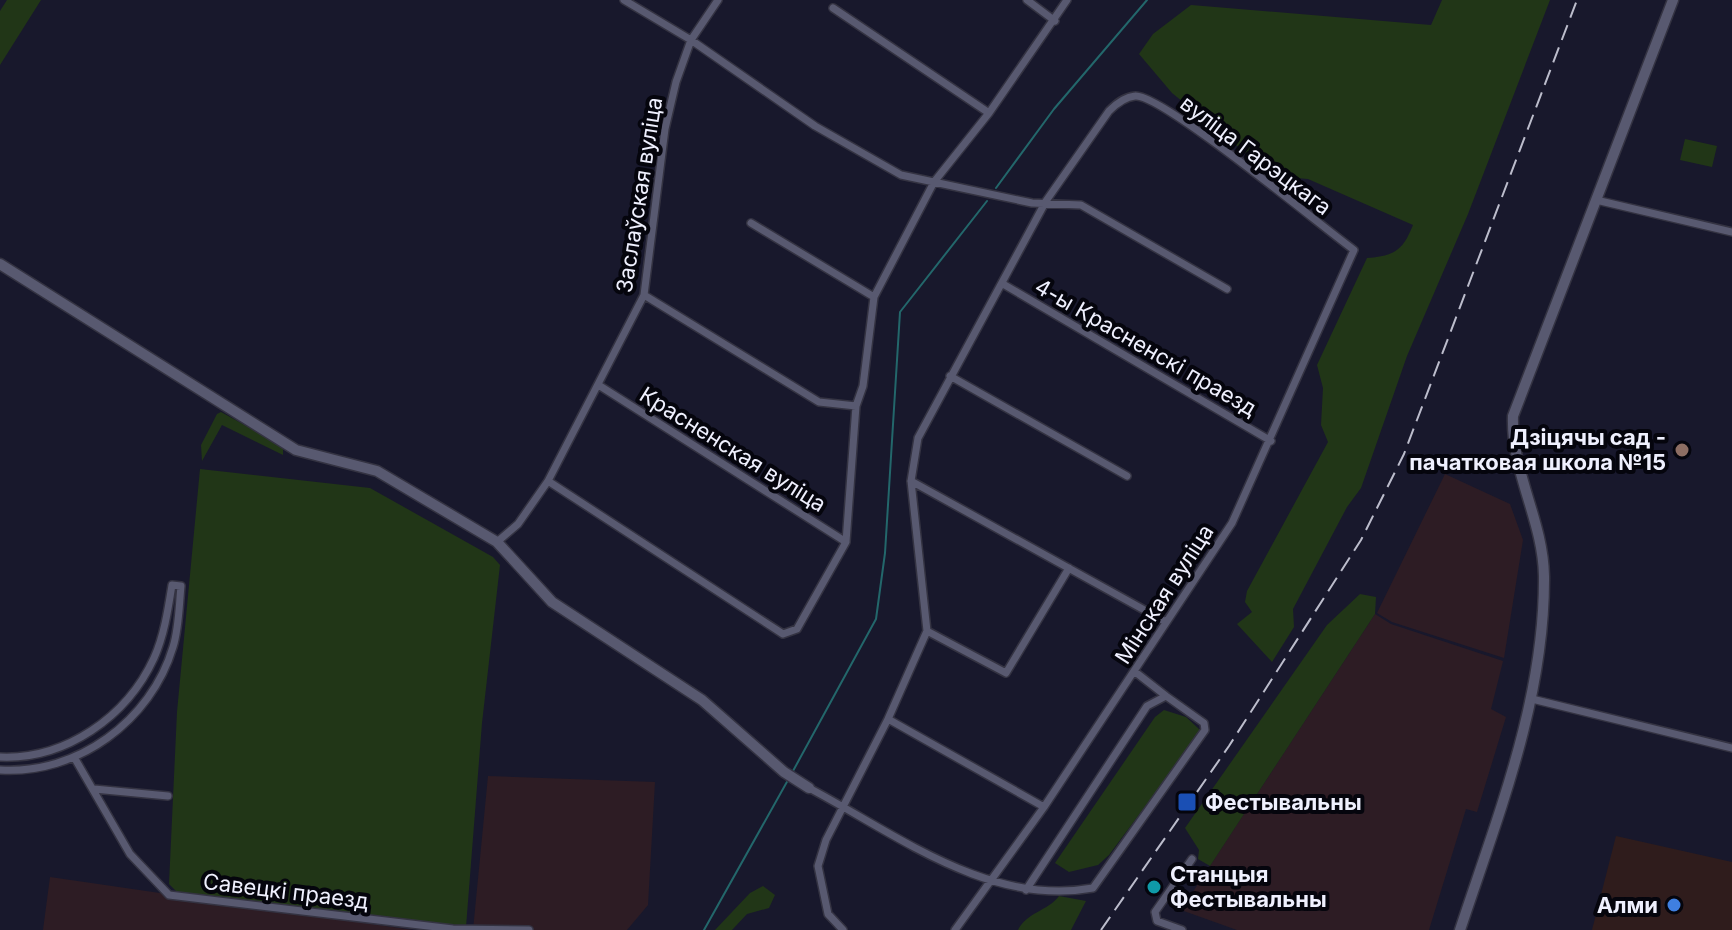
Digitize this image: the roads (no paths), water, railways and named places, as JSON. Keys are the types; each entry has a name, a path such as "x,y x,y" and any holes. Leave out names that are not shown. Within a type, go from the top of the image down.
{"street":[{"path":"624,0 691,40 815,126 901,175 1032,203 1046,201 1081,205 1227,289"},
{"name":"Заслаўская вуліца","path":"497,542 518,524 548,481 600,386 644,295 665,129 691,40 718,0"},
{"path":"1027,0 1055,21"},
{"name":"Красненская вуліца","path":"548,481 783,634 797,629 846,542 856,406 863,386 874,297 934,182 989,113 1067,0"},
{"path":"1460,930 1532,699 1541,638 1542,550 1512,441 1513,416 1673,0"},
{"path":"833,8 989,113"},
{"name":"вуліца Гарэцкага","path":"1046,201 1109,111 1119,101 1134,96 1148,98 1211,141 1354,250"},
{"path":"1596,200 1732,232"},
{"path":"843,930 828,914 818,866 826,840 888,719 927,631 911,481 918,438 1046,201"},
{"path":"751,223 874,297"},
{"name":"Мінская вуліца","path":"955,930 1044,807 1232,523 1354,250"},
{"path":"0,264 296,450 377,471 497,542 552,602 702,700 784,772 988,882 1026,890 1073,892 1093,888 1206,727 1134,671"},
{"name":"4-ы Красненскі праезд","path":"1003,284 1271,441"},
{"path":"644,295 819,402 856,406"},
{"path":"950,376 1127,476"},
{"name":"Красненская вуліца","path":"600,386 846,542"},
{"path":"911,481 1166,622"},
{"path":"927,631 1006,673 1069,568"},
{"path":"0,757 41,754 67,745 92,731 115,711 140,683 155,657 172,585 181,586 173,646 162,674 121,727 74,757 41,768 0,770"},
{"path":"1026,890 1147,706 1166,696"},
{"path":"1532,699 1732,748"},
{"path":"888,719 1044,807"},
{"name":"Савецкі праезд","path":"74,757 130,854 169,895 453,929 529,930"},
{"path":"94,789 168,796"},
{"path":"1182,930 1157,921 1155,912 1192,859"}],"waterway":[{"path":"996,188 1054,109 1147,0"},
{"path":"793,771 876,619 885,553 900,312 987,201"},
{"path":"704,930 788,780"}],"railway":[{"path":"1101,930 1229,746 1361,540 1404,454 1577,0"}],"place":[{"name":"Дзіцячы сад - пачатковая школа №15","path":"1682,450"},
{"name":"Фестывальны","path":"1187,802"},
{"name":"Станцыя Фестывальны","path":"1154,887"},
{"name":"Алми","path":"1674,905"}]}
